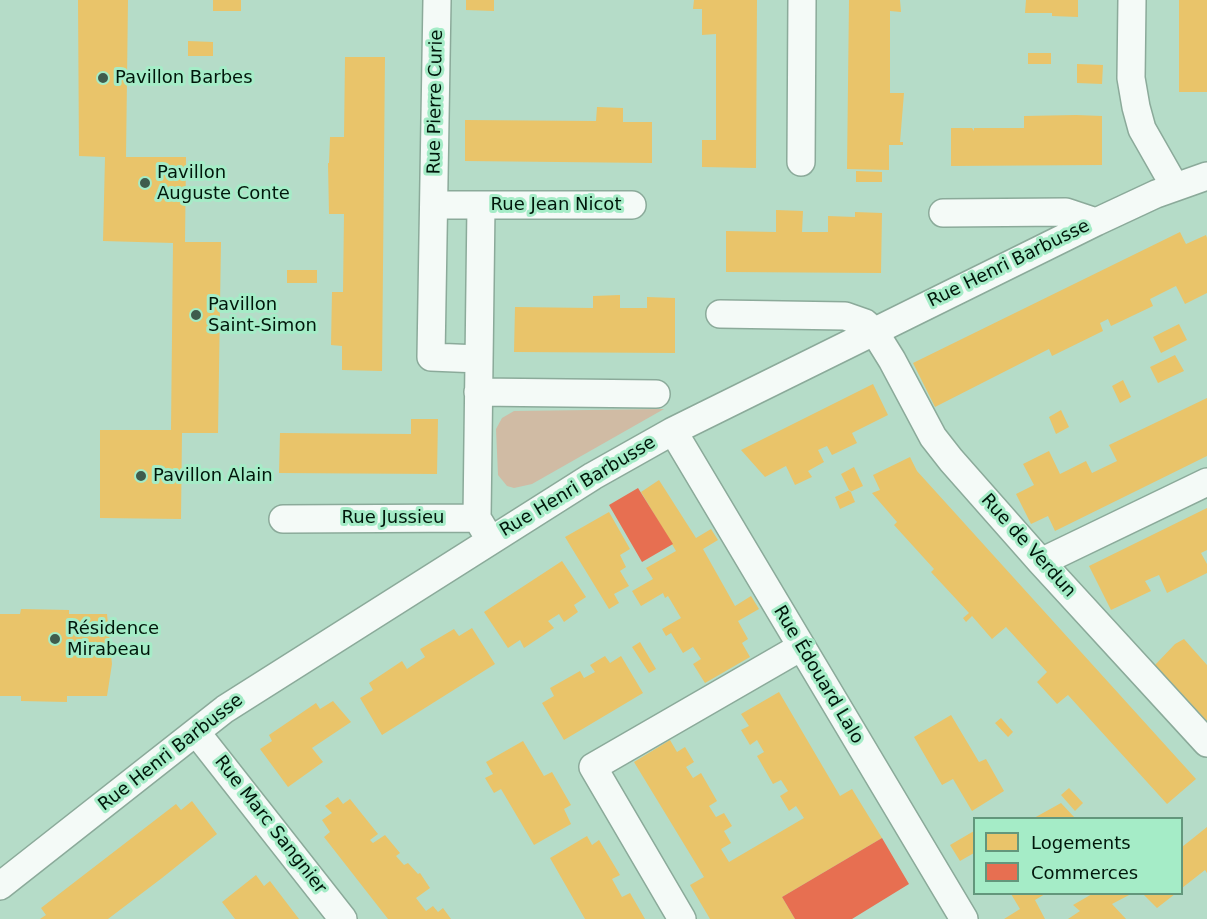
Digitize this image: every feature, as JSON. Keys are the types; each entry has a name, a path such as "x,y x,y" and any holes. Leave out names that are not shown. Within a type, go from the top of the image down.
{"street":[{"name":"Rue Pierre Curie","path":"437,0 431,357 478,359"},
{"path":"801,162 802,0"},
{"path":"1132,0 1131,78 1136,107 1142,129 1175,187"},
{"name":"Rue Henri Barbusse","path":"0,886 196,732 484,529 593,476 674,431 1096,222 1175,187 1207,176"},
{"path":"435,205 481,206 478,392 484,529"},
{"name":"Rue Jean Nicot","path":"481,206 632,205"},
{"path":"943,213 1066,212 1096,222"},
{"path":"720,314 845,316 865,323 874,331"},
{"name":"Rue de Verdun","path":"874,331 933,437 1041,562 1207,743"},
{"path":"478,392 656,394"},
{"name":"Rue Édouard Lalo","path":"674,431 964,919"},
{"path":"1041,562 1207,482"},
{"name":"Rue Jussieu","path":"283,519 484,529"},
{"path":"682,919 592,767 801,647"},
{"name":"Rue Marc Sangnier","path":"196,732 343,919"}],"shaded area":[{"path":"664,409 532,484 514,488 507,486 498,475 496,429 502,418 514,411"}],"building: Logements":[{"path":"78,0 128,0 126,157 186,157 185,242 221,242 218,433 182,433 181,519 100,518 100,430 171,430 173,243 103,241 105,157 79,156"},
{"path":"213,0 241,0 241,11 213,11"},
{"path":"466,0 494,0 494,11 466,10"},
{"path":"694,0 757,0 756,168 702,167 702,140 716,140 716,34 702,35 702,9 693,9"},
{"path":"849,0 900,0 901,12 890,11 890,93 904,93 900,142 903,142 903,145 889,145 889,170 847,169"},
{"path":"1026,0 1078,0 1078,17 1052,16 1052,13 1025,13"},
{"path":"1179,0 1207,0 1207,92 1179,92"},
{"path":"188,41 213,42 213,56 188,56"},
{"path":"1028,53 1051,53 1051,64 1028,64"},
{"path":"345,57 385,57 382,371 342,370 342,346 331,345 332,292 343,292 344,214 329,214 328,163 330,137 344,137"},
{"path":"1077,64 1103,65 1102,84 1077,83"},
{"path":"597,107 623,108 623,122 652,122 652,163 465,161 465,120 596,121"},
{"path":"1024,116 1102,116 1102,165 951,166 951,128 972,128 974,131 974,128 1024,128"},
{"path":"856,171 882,172 882,182 856,182"},
{"path":"776,210 803,211 802,232 828,232 828,216 855,217 855,212 882,213 881,273 726,272 726,231 776,232"},
{"path":"1180,232 1186,244 1206,235 1207,293 1185,304 1176,286 1150,299 1153,306 1111,326 1108,319 1100,323 1103,331 1052,356 1049,349 935,407 913,363"},
{"path":"287,270 317,270 317,283 287,283"},
{"path":"620,295 620,308 647,308 647,297 675,298 675,353 514,352 515,307 593,308 593,296"},
{"path":"1179,324 1187,340 1161,353 1153,337"},
{"path":"1175,355 1184,371 1158,383 1150,367"},
{"path":"1123,380 1131,397 1120,403 1112,386"},
{"path":"873,384 888,415 852,433 857,443 832,455 827,446 818,450 824,462 808,471 812,477 795,485 786,466 765,477 741,450"},
{"path":"1207,398 1207,456 1055,531 1048,516 1031,524 1016,494 1034,485 1023,464 1049,451 1060,474 1086,461 1092,473 1117,461 1109,445"},
{"path":"1061,410 1069,427 1056,434 1049,417"},
{"path":"411,419 438,419 437,474 279,473 280,433 411,434"},
{"path":"910,457 917,471 1196,779 1167,804 1068,695 1057,704 1037,682 1047,672 1006,627 992,639 972,616 966,622 963,618 969,613 931,572 934,569 894,525 897,522 872,493 880,490 873,475"},
{"path":"854,467 863,486 850,492 841,474"},
{"path":"659,480 696,538 711,529 718,540 703,549 735,606 751,596 759,609 738,621 748,639 742,643 750,657 705,683 693,664 701,659 693,647 683,653 671,633 666,636 662,629 681,618 668,596 665,598 663,593 641,606 632,591 653,579 646,568 676,551 641,492"},
{"path":"850,490 855,502 840,509 835,497"},
{"path":"1207,508 1207,550 1201,553 1207,564 1207,573 1167,593 1159,575 1145,581 1151,591 1111,610 1089,566"},
{"path":"609,512 630,549 620,555 626,567 620,571 629,586 614,594 619,603 609,609 565,537"},
{"path":"562,561 586,597 574,605 578,612 564,622 559,614 548,621 554,628 524,648 520,640 508,648 484,612"},
{"name":"Résidence Mirabeau","path":"21,609 69,610 69,614 107,614 112,664 107,696 67,696 67,702 21,701 21,696 0,696 0,614 20,614"},
{"path":"472,628 495,664 382,735 360,698 373,690 369,683 402,661 407,669 425,657 420,649 454,629 459,636"},
{"path":"1184,639 1207,665 1207,721 1155,665 1175,644"},
{"path":"640,642 656,669 649,673 632,647"},
{"path":"605,656 610,663 621,656 643,693 564,740 542,703 554,696 550,688 580,671 584,678 595,672 590,665"},
{"path":"779,692 840,796 852,789 882,838 782,897 795,919 710,919 690,885 704,877 634,762 670,740 677,752 685,747 694,762 686,767 693,778 701,773 717,801 709,806 716,817 724,813 732,826 724,831 731,843 721,849 729,862 804,818 796,806 789,811 780,796 788,791 781,780 773,784 757,756 764,752 757,740 750,745 741,730 749,726 741,714"},
{"path":"333,701 351,722 312,748 323,762 288,787 260,749 272,741 269,735 316,703 320,709"},
{"path":"951,715 979,762 986,759 1004,791 972,811 953,779 942,785 914,737"},
{"path":"1001,718 1013,732 1008,737 995,723"},
{"path":"523,741 544,776 552,772 571,805 564,809 571,824 534,845 501,789 494,793 485,778 493,774 486,762"},
{"path":"1069,788 1083,803 1075,811 1061,795"},
{"path":"338,797 343,804 350,799 378,834 370,840 373,843 385,835 400,853 396,856 404,865 408,863 418,874 420,873 430,888 416,898 426,911 433,906 438,912 443,908 451,919 388,919 324,837 330,832 322,820 332,813 325,806"},
{"path":"192,801 217,834 162,878 108,919 40,919 46,915 41,908 176,804 181,810"},
{"path":"1061,803 1074,817 1036,817"},
{"path":"1207,827 1207,873 1205,870 1183,887 1183,846"},
{"path":"973,832 973,854 960,861 950,845"},
{"path":"587,836 592,845 599,840 620,875 612,879 622,897 630,893 645,919 585,919 550,858"},
{"path":"256,875 264,886 270,881 299,919 235,919 222,902"},
{"path":"1012,895 1043,895 1035,900 1045,919 1004,919 1020,909"},
{"path":"1090,895 1129,895 1112,904 1126,919 1068,919 1080,911 1073,905"},
{"path":"1144,895 1174,895 1157,908"}],"building: Commerces":[{"path":"638,488 673,544 642,562 609,505"},
{"path":"882,838 909,884 852,919 795,919 782,897"}],"place":[{"name":"Pavillon Barbes","path":"103,78"},
{"name":"Pavillon Auguste Conte","path":"145,183"},
{"name":"Pavillon Saint-Simon","path":"196,315"},
{"name":"Pavillon Alain","path":"141,476"},
{"name":"Résidence Mirabeau","path":"55,639"}]}
